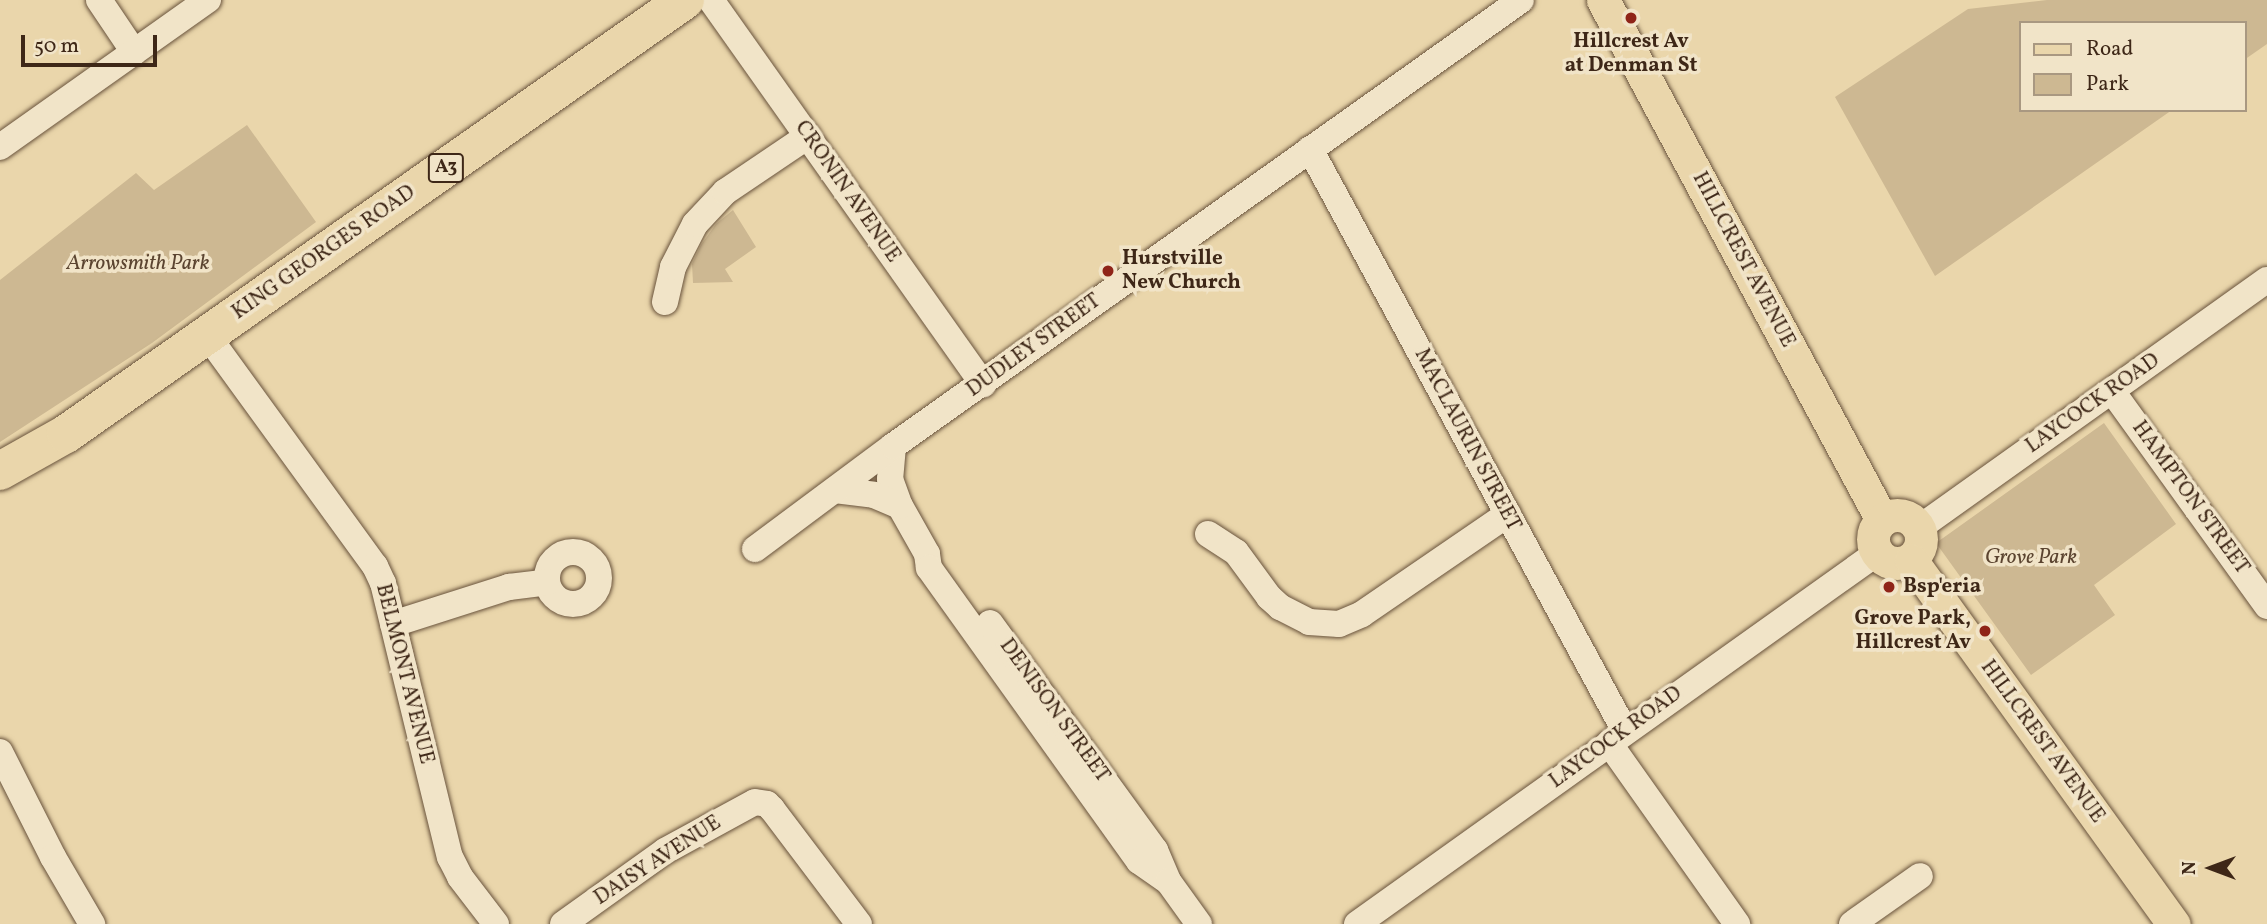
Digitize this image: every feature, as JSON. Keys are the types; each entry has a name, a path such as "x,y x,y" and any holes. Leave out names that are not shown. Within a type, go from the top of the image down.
{"highway":[{"name":"KING GEORGES ROAD","path":"0,471 66,434 685,0"},
{"name":"KING GEORGES ROAD","path":"0,495 39,463 66,434"}],"main road":[{"name":"HILLCREST AVENUE","path":"1603,0 1882,520"},
{"path":"1903,516 1919,528 1922,542 1911,560 1896,564 1877,553 1873,535 1882,520 1903,516"},
{"name":"HILLCREST AVENUE","path":"1911,560 2174,924"}],"street":[{"path":"99,0 134,52"},
{"path":"0,148 208,0"},
{"name":"CRONIN AVENUE","path":"711,0 983,384"},
{"name":"DUDLEY STREET","path":"754,549 893,446 1521,0"},
{"path":"665,302 673,267 695,224 725,192 808,136"},
{"name":"MACLAURIN STREET","path":"1310,149 1508,514 1617,737 1737,924"},
{"name":"LAYCOCK ROAD","path":"1919,528 2267,280"},
{"name":"BELMONT AVENUE","path":"207,335 376,566 393,624 450,857 460,877 496,924"},
{"name":"HAMPTON STREET","path":"2112,391 2267,606"},
{"name":"DENISON STREET","path":"893,446 890,479 900,506 927,554 929,568 1139,861 1168,881 1199,924"},
{"path":"835,490 874,495 900,506"},
{"path":"1208,534 1236,552 1269,597 1280,607 1309,622 1339,624 1362,614 1508,514"},
{"name":"LAYCOCK ROAD","path":"1357,924 1877,553"},
{"path":"393,624 509,587 547,582"},
{"path":"0,752 53,857 92,924"},
{"name":"DAISY AVENUE","path":"563,924 665,851 755,802 767,804 772,809 859,924"},
{"path":"1852,924 1920,876"}],"green space":[{"path":"2047,0 2267,0 2267,44 2246,59 2246,21 2018,21 2018,112 2169,112 1935,276 1835,97 1968,9"},
{"name":"Arrowsmith Park","path":"247,125 316,222 152,343 0,442 0,280 136,173 154,190"},
{"path":"733,210 756,247 725,269 733,282 693,283 692,264 701,245 716,224"},
{"name":"Grove Park","path":"2104,423 2176,524 2094,585 2115,615 2031,675 1936,543"}],"place":[{"name":"Hillcrest Av at Denman St","path":"1631,18"},
{"name":"Hurstville New Church","path":"1108,271"},
{"name":"Bsp'eria","path":"1889,587"},
{"name":"Grove Park, Hillcrest Av","path":"1985,631"}]}
